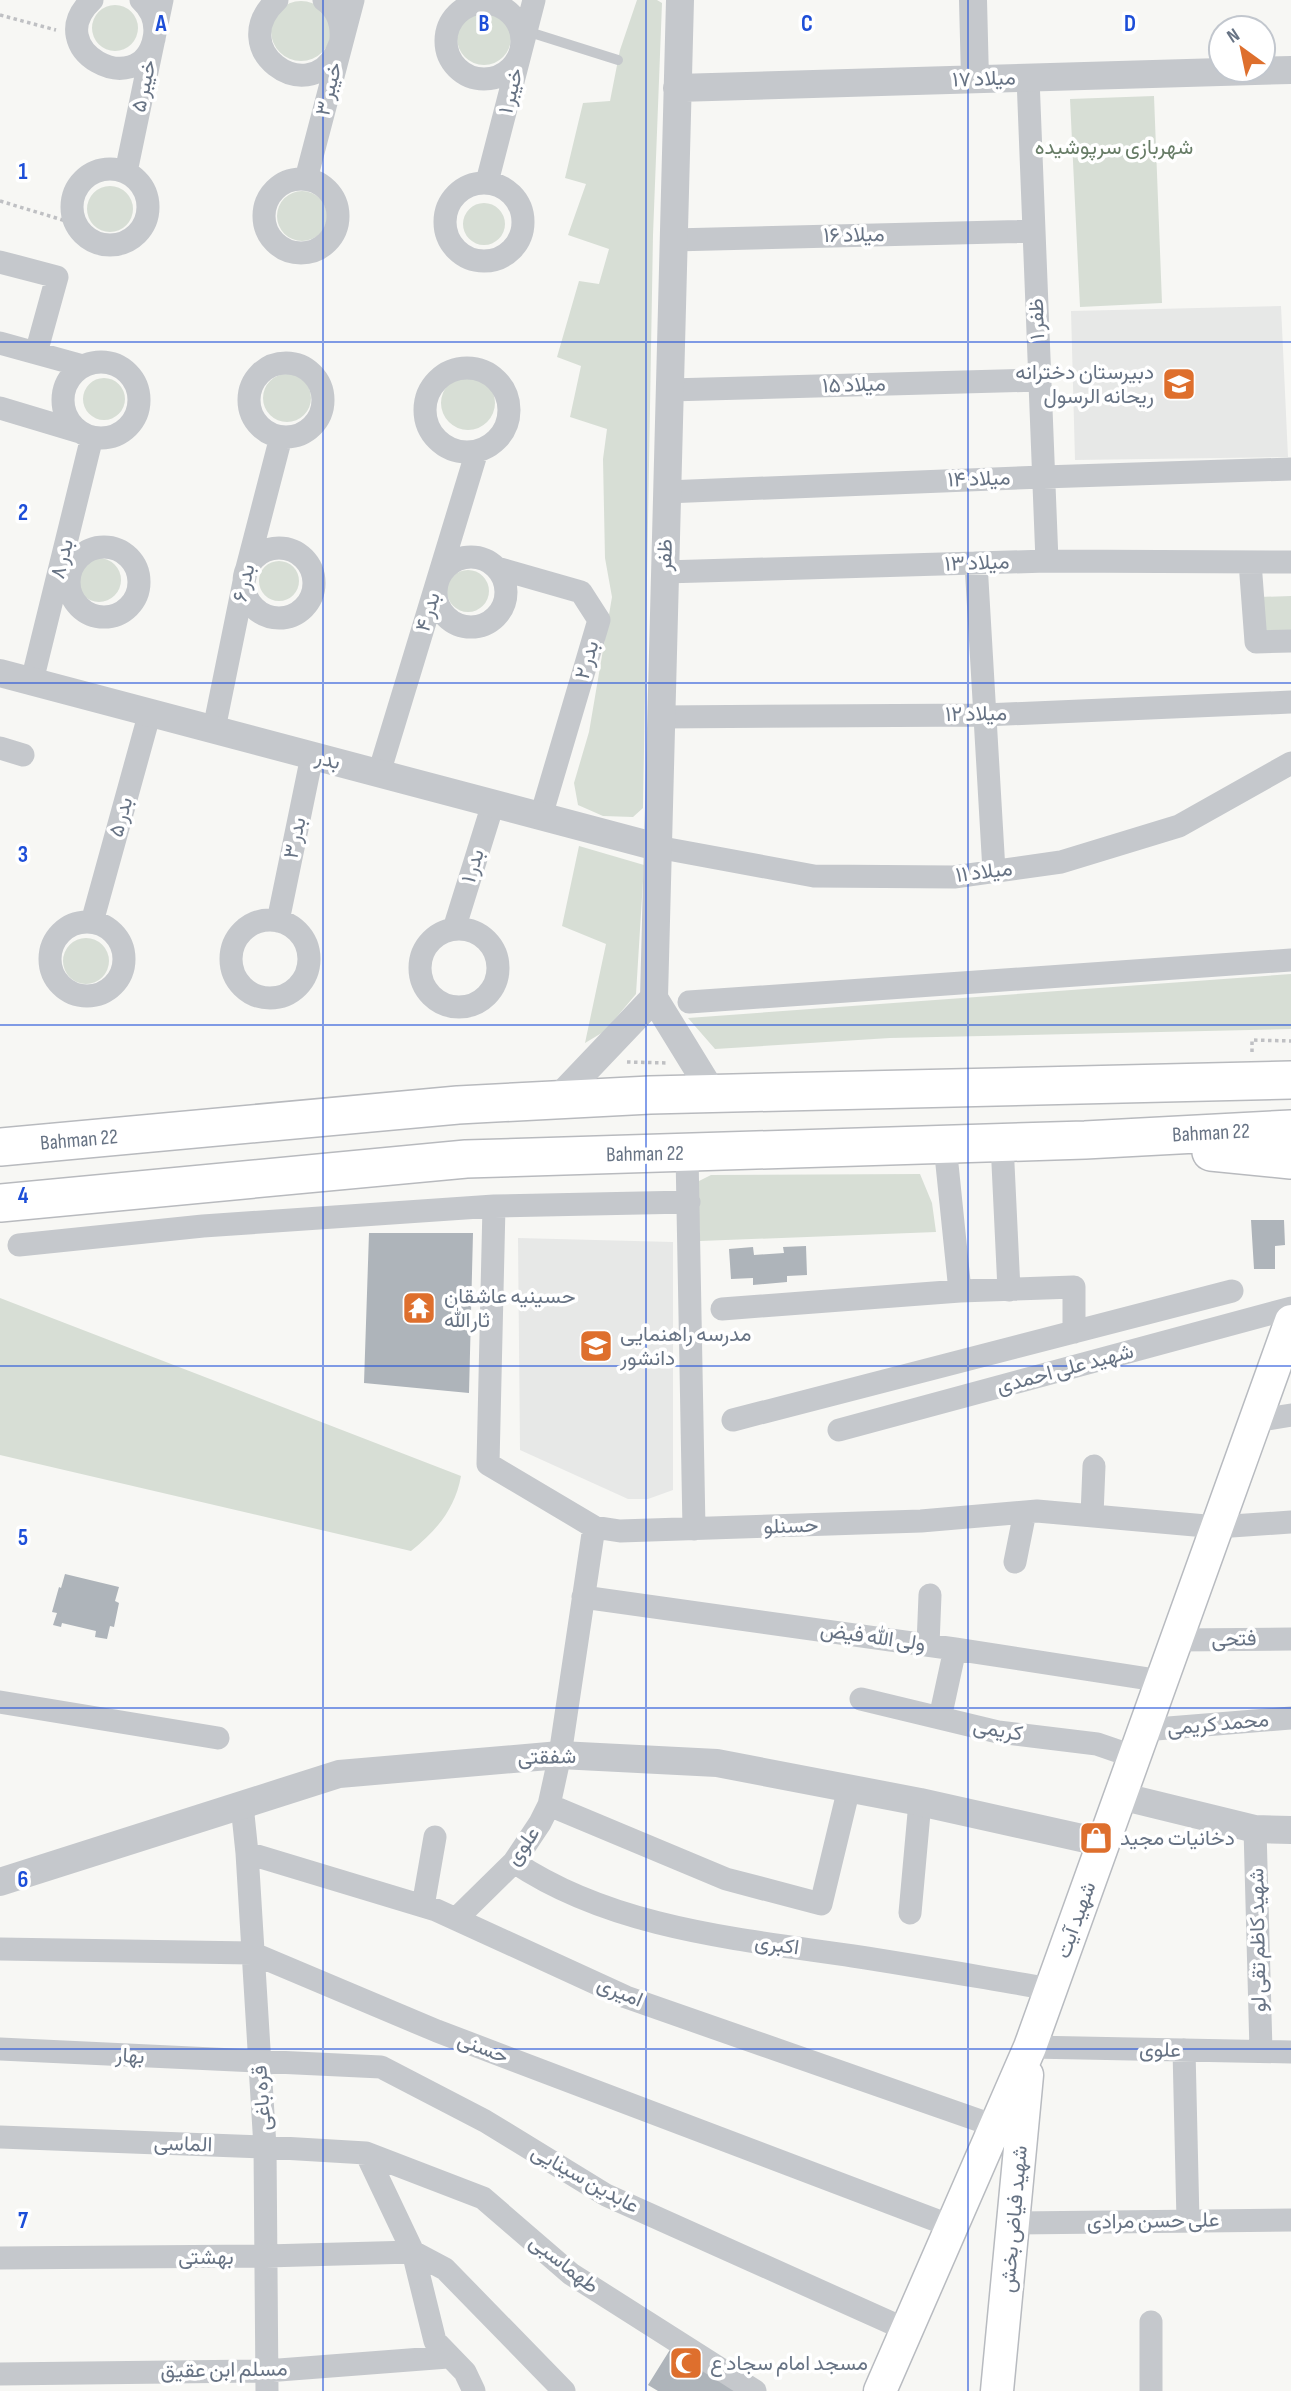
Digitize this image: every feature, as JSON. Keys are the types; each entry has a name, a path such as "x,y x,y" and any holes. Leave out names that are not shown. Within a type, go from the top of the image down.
{"highway":[{"path":"1071,1086 1291,1056"},
{"name":"Bahman 22","path":"0,1147 458,1104 557,1100 704,1079 1071,1086 1291,1080"},
{"name":"Bahman 22","path":"0,1203 466,1159 1085,1140 1291,1129"},
{"path":"1085,1140 1291,1160"}],"main road":[{"name":"شهید آیت","path":"880,2391 1030,2047 1291,1321"},
{"name":"شهید فیاض بخش","path":"997,2391 1030,2047"}],"street":[{"path":"92,0 82,12 78,23 78,36 82,48 90,58 100,65 113,68 125,68 137,63 147,54 153,43 153,17 141,0"},
{"name":"خیبر ۵","path":"126,172 163,0"},
{"path":"277,0 268,8 261,21 259,34 269,61 280,70 293,75 307,75 321,70 331,62 341,42 341,25 336,13 324,0"},
{"name":"خیبر ۳","path":"306,179 353,0"},
{"name":"خیبر ۱","path":"488,182 534,0"},
{"name":"ظفر","path":"654,998 680,0"},
{"path":"973,0 975,79"},
{"name":"میلاد ۱۷","path":"677,88 1291,70"},
{"name":"ظفر ۱","path":"1028,78 1046,561"},
{"path":"100,170 126,172 137,180 144,190 148,214 137,235 127,242 115,245 92,241 76,224 72,211 73,198 88,176 100,170"},
{"name":"میلاد ۱۶","path":"673,240 1034,231"},
{"path":"0,262 57,277 36,353"},
{"path":"0,343 83,366"},
{"path":"0,408 86,434 105,438 118,434 134,417 138,394 128,373 118,366 94,362 83,366 73,374 66,385 64,411 70,423 86,434"},
{"name":"میلاد ۱۵","path":"669,390 1040,380"},
{"name":"بدر ۸","path":"32,681 67,565 86,434"},
{"name":"بدر ۶","path":"214,729 246,572 281,437"},
{"name":"بدر ۴","path":"379,773 477,451"},
{"name":"میلاد ۱۴","path":"666,492 1291,469"},
{"path":"477,556 488,560 497,568 504,582 505,601 492,620 470,627 459,625 441,611 436,600 436,583 445,567 454,560 477,556"},
{"name":"میلاد ۱۳","path":"664,572 1046,561 1291,562"},
{"path":"1250,562 1256,642 1291,641"},
{"path":"976,563 994,871"},
{"name":"بدر ۲","path":"497,568 581,592 599,620 541,816"},
{"name":"بدر","path":"0,673 657,847"},
{"name":"میلاد ۱۲","path":"660,717 985,715 1291,702"},
{"name":"بدر ۵","path":"92,922 150,712"},
{"path":"0,748 23,755"},
{"name":"بدر ۳","path":"278,920 312,756"},
{"name":"میلاد ۱۱","path":"657,847 814,876 954,877 1061,862 1179,826 1291,763"},
{"name":"بدر ۱","path":"454,929 493,804"},
{"path":"689,1002 1291,960"},
{"path":"557,1100 654,998 704,1079"},
{"path":"1002,1143 1009,1290"},
{"path":"945,1145 960,1291"},
{"path":"687,1154 694,1529"},
{"path":"19,1245 203,1226 494,1206 689,1202"},
{"path":"494,1206 488,1464 594,1527 560,1755"},
{"path":"722,1309 960,1291 1074,1287 1074,1332"},
{"path":"733,1420 1232,1291"},
{"name":"شهید علی احمدی","path":"839,1430 1291,1308"},
{"path":"1255,1421 1291,1415"},
{"path":"1092,1515 1094,1466"},
{"path":"1015,1562 1025,1512"},
{"name":"حسنلو","path":"594,1527 620,1531 694,1529 921,1521 1025,1512 1092,1515 1217,1527 1291,1522"},
{"path":"928,1645 930,1595"},
{"name":"ولی الله فیض","path":"583,1597 1162,1681"},
{"name":"فتحی","path":"1177,1640 1291,1639"},
{"path":"940,1718 955,1649"},
{"name":"کریمی","path":"861,1699 998,1732 1097,1744 1140,1744"},
{"path":"0,1702 218,1738"},
{"name":"محمد کریمی","path":"1140,1744 1291,1718"},
{"name":"شفقتی","path":"0,1882 339,1774 560,1755 717,1763 920,1802 1104,1843"},
{"name":"علوی","path":"456,1919 514,1862 540,1824 549,1805 560,1755"},
{"path":"549,1805 726,1879 821,1904 849,1788"},
{"path":"1121,1796 1255,1829 1291,1830"},
{"path":"910,1913 920,1802"},
{"name":"قره باغی","path":"242,1805 265,2147 267,2381"},
{"name":"شهید کاظم تقی لو","path":"1255,1829 1261,2051"},
{"path":"423,1906 435,1838"},
{"name":"امیری","path":"247,1853 423,1906 626,1997 995,2126"},
{"name":"اکبری","path":"514,1862 543,1882 595,1903 658,1923 733,1938 1051,1989"},
{"name":"حسنی","path":"0,1949 252,1953 437,2031 951,2227"},
{"name":"علوی","path":"1030,2047 1291,2052"},
{"name":"بهار","path":"0,2049 260,2063"},
{"path":"1184,2050 1188,2221"},
{"name":"عابدین سینایی","path":"260,2063 381,2067 485,2121 606,2195 907,2330"},
{"name":"الماسی","path":"0,2137 366,2153"},
{"path":"366,2153 412,2252 435,2341 465,2372 474,2391"},
{"name":"طهماسبی","path":"366,2153 483,2198 571,2274 755,2391"},
{"name":"علی حسن مرادی","path":"1014,2223 1291,2220"},
{"path":"412,2252 445,2269 564,2391"},
{"name":"بهشتی","path":"0,2258 412,2252"},
{"path":"1151,2322 1151,2391"},
{"name":"مسلم ابن عقیق","path":"0,2374 267,2381 448,2357"}],"lane":[{"path":"526,32 618,60"}],"path":[{"path":"0,15 78,36"},
{"path":"0,201 76,224"},
{"path":"1252,1040 1291,1041"},
{"path":"593,1061 704,1079"}],"shaded area":[{"name":"دبیرستان دخترانه ریحانه الرسول","path":"1281,306 1288,457 1075,460 1071,311"},
{"name":"مدرسه راهنمایی دانشور","path":"518,1238 673,1242 673,1490 648,1499 628,1499 520,1450"}],"green space":[{"path":"637,0 657,0 662,3 653,235 643,808 633,817 603,816 578,805 574,783 589,732 612,597 605,558 603,459 607,429 570,417 581,366 557,357 579,281 599,284 609,249 568,235 586,184 565,178 583,103 610,101 620,50"},
{"path":"295,1 307,1 323,9 329,19 329,43 323,53 307,61 295,61 279,53 271,37 271,25 279,9"},
{"path":"115,5 132,11 138,28 132,45 115,51 98,45 92,28 98,11"},
{"path":"484,11 503,19 511,38 503,57 484,65 465,57 457,38 465,19"},
{"name":"شهربازی سرپوشیده","path":"1154,96 1162,303 1080,307 1070,99"},
{"path":"110,186 126,193 133,209 126,225 110,232 94,225 87,209 94,193"},
{"path":"302,191 320,198 327,216 320,234 302,241 284,234 277,216 284,198"},
{"path":"484,203 499,209 505,224 499,239 484,245 469,239 463,224 469,209"},
{"path":"287,374 304,381 311,398 304,415 287,422 270,415 263,398 270,381"},
{"path":"468,376 487,384 495,403 487,422 468,430 449,422 441,403 449,384"},
{"path":"104,378 119,384 125,399 119,414 104,420 89,414 83,399 89,384"},
{"path":"99,558 114,565 121,580 114,595 99,602 84,595 77,580 84,565"},
{"path":"279,561 287,562 293,567 298,573 298,589 293,595 287,600 279,601 271,600 265,595 260,589 259,581 260,573 265,567 271,562"},
{"path":"468,570 483,576 489,591 483,606 468,612 453,606 447,591 453,576"},
{"path":"1291,596 1291,636 1261,637 1259,597"},
{"path":"579,846 644,865 636,994 605,1031 585,1043 606,944 562,926"},
{"path":"86,938 102,945 109,961 102,977 86,984 70,977 63,961 70,945"},
{"path":"1291,974 1291,1029 890,1038 715,1049 688,1018"},
{"path":"920,1174 932,1203 936,1232 700,1241 697,1182 711,1175"},
{"path":"0,1298 461,1476 454,1499 437,1527 411,1551 0,1455"}],"building":[{"path":"1251,1220 1284,1220 1285,1245 1275,1246 1275,1269 1254,1269"},
{"name":"حسینیه عاشقان ثارالله","path":"369,1233 473,1233 469,1393 364,1383"},
{"path":"806,1246 807,1275 787,1276 787,1282 753,1285 753,1278 731,1279 729,1249 753,1247 754,1255 784,1253 783,1247"},
{"path":"65,1574 119,1587 115,1601 119,1603 114,1627 110,1626 107,1639 95,1637 96,1631 62,1623 61,1627 53,1625 57,1613 52,1612"},
{"name":"مسجد امام سجاد ع","path":"676,2340 755,2391 658,2391 648,2385"}],"place":[{"name":"دبیرستان دخترانه ریحانه الرسول","path":"1179,384"},
{"name":"حسینیه عاشقان ثارالله","path":"419,1308"},
{"name":"مدرسه راهنمایی دانشور","path":"596,1346"},
{"name":"دخانیات مجید","path":"1096,1838"},
{"name":"مسجد امام سجاد ع","path":"686,2363"}]}
